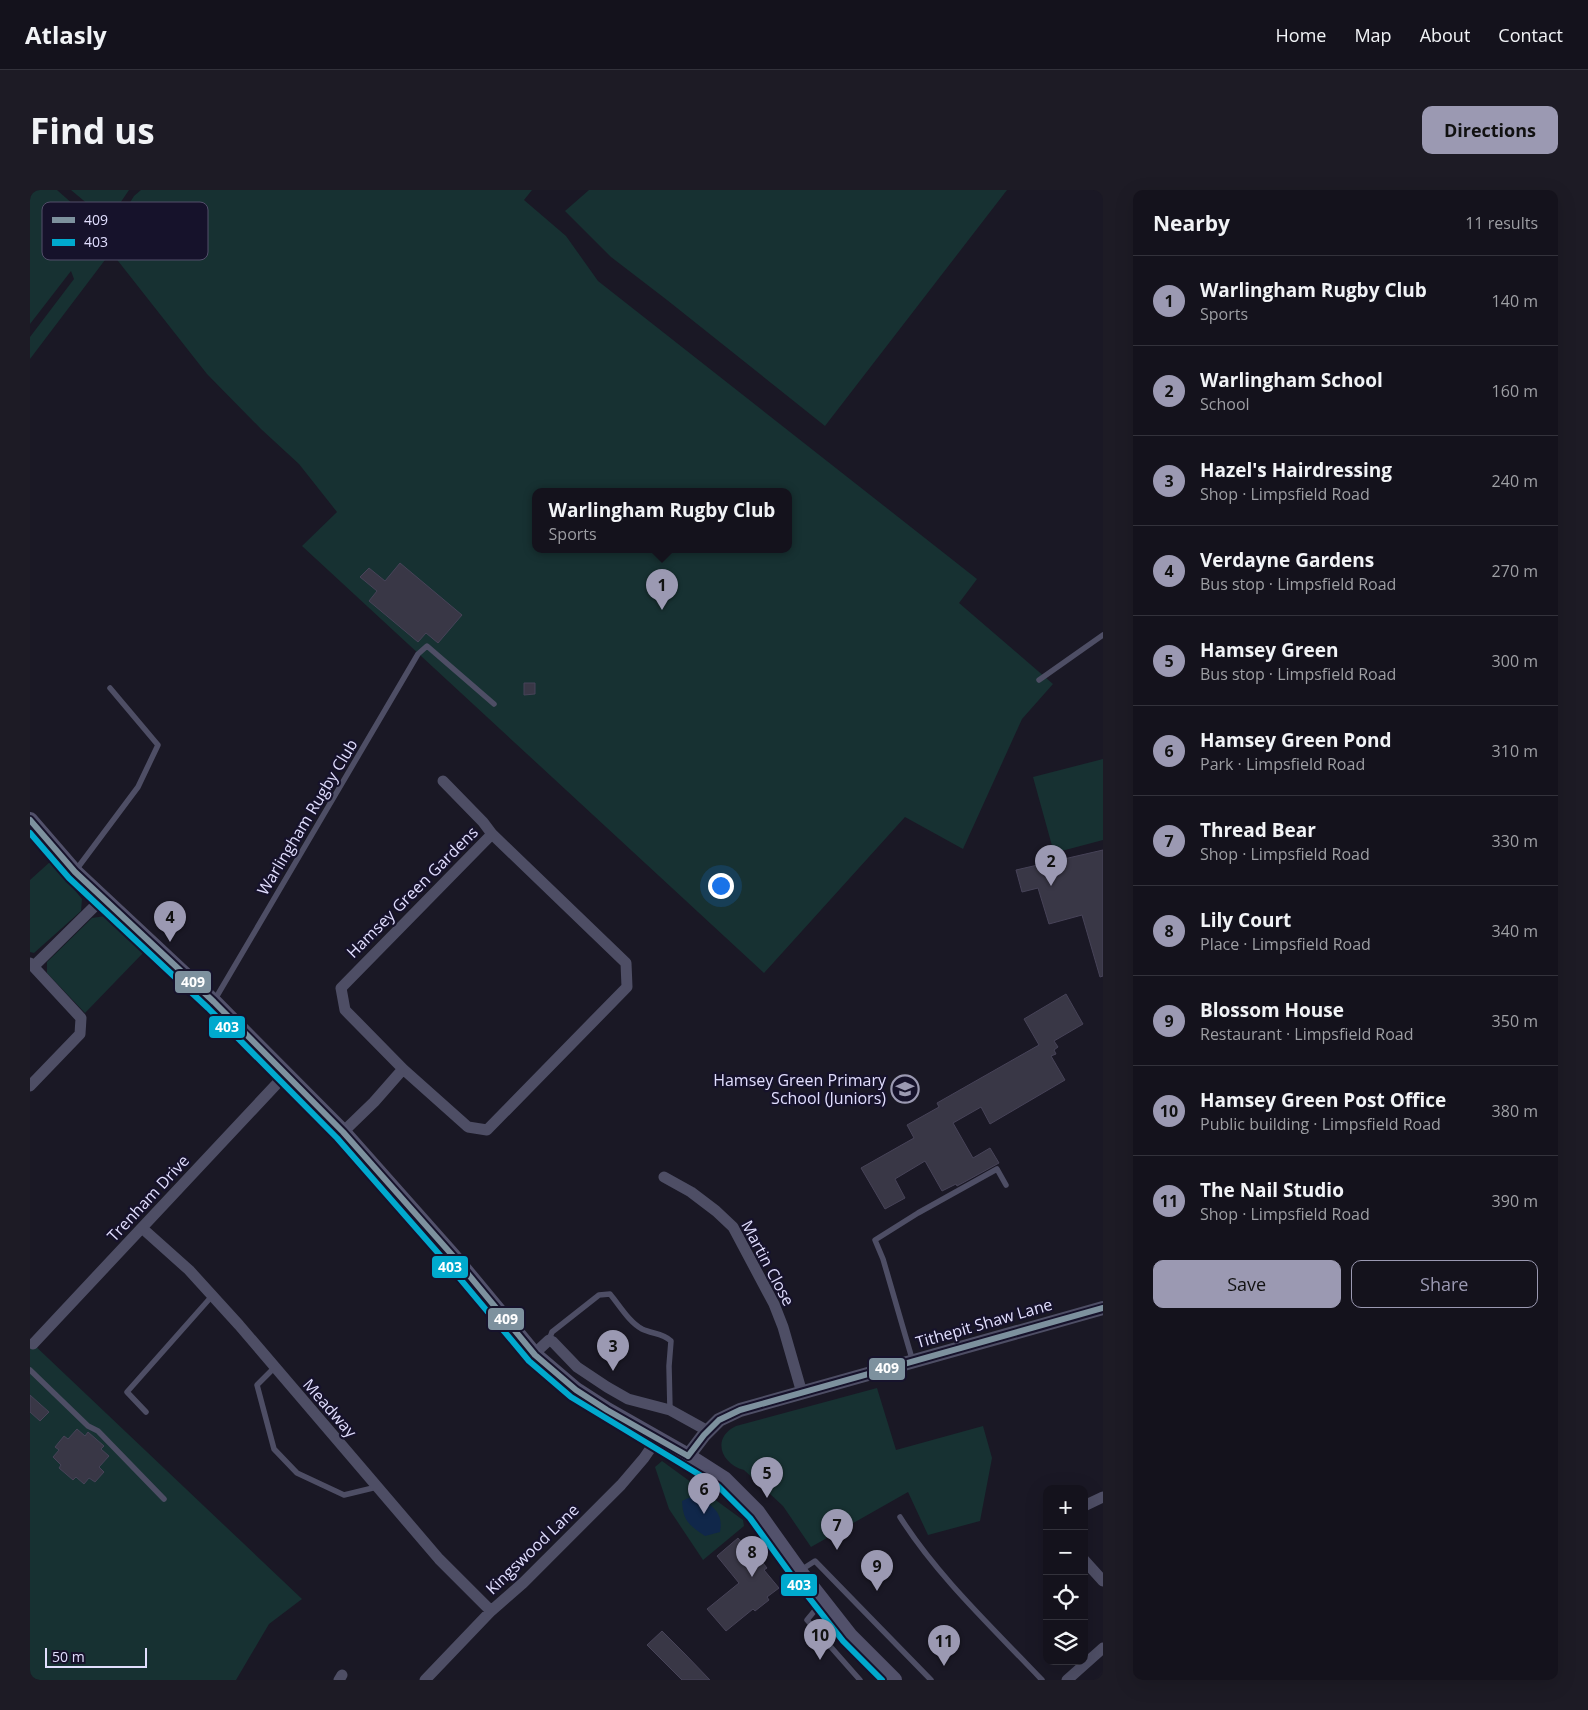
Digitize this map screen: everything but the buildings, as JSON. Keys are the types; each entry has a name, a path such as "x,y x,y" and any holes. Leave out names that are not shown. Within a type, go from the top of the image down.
{"main road":[{"path":"30,820 75,872 214,1002 343,1132 453,1256 534,1354 576,1390 724,1479 757,1512 799,1572 850,1636 894,1680"}],"street":[{"path":"443,781 483,822 492,834"},
{"name":"Hamsey Green Gardens","path":"492,834 626,963 628,987 487,1130 468,1128 403,1069 345,1010 341,988 492,834"},
{"path":"30,1086 80,1034 81,1018 32,964 103,898"},
{"path":"343,1132 374,1102 403,1069"},
{"name":"Trenham Drive","path":"31,1345 286,1074"},
{"name":"Martin Close","path":"664,1177 691,1192 733,1226 774,1304 783,1327 802,1393"},
{"name":"Meadway","path":"142,1228 189,1270 439,1559 492,1610"},
{"name":"Tithepit Shaw Lane","path":"688,1456 719,1420 740,1410 1103,1308"},
{"path":"534,1354 549,1340 577,1367 607,1387 628,1399 670,1410 708,1431"},
{"name":"Kingswood Lane","path":"429,1678 492,1610 523,1583 621,1486 657,1439"},
{"path":"1088,1504 1103,1497"},
{"path":"1088,1564 1103,1581"},
{"path":"1067,1680 1103,1648"}],"lane":[{"path":"1040,680 1103,635"},
{"name":"Warlingham Rugby Club","path":"214,1002 418,654 427,646 494,704"},
{"path":"75,872 138,787 158,745 110,688"},
{"path":"913,1362 883,1259 875,1240 918,1213 997,1169 1006,1185"},
{"path":"549,1340 552,1332 599,1295 610,1294 640,1328 667,1337 671,1341 668,1366 670,1410"},
{"path":"146,1412 127,1392 212,1296"},
{"path":"274,1368 257,1385 274,1449 297,1473 344,1495 377,1487"},
{"path":"30,1370 88,1426 98,1431 164,1499"},
{"path":"900,1517 918,1545 981,1616 1042,1680"},
{"path":"799,1572 815,1561 931,1680"},
{"path":"823,1601 807,1620 860,1680"}],"green space":[{"path":"30,190 57,190 71,202 42,202 42,260 105,260 30,359 30,337 74,279 71,271 30,324"},
{"path":"71,190 129,190 121,202 85,202"},
{"path":"141,190 532,190 524,200 566,236 598,281 977,579 959,603 1053,684 1022,719 963,849 905,817 764,973 302,546 337,512 299,464 261,429 207,374 117,260 208,260 208,202 130,202"},
{"path":"589,190 1007,190 825,426 611,257 565,211"},
{"path":"1103,759 1103,840 1054,853 1033,777"},
{"path":"51,861 82,899 81,911 34,953 30,952 30,880"},
{"path":"105,916 143,953 85,1013 47,973 47,962 92,918"},
{"path":"30,1341 302,1599 269,1624 236,1680 30,1680"},
{"path":"877,1388 896,1450 983,1426 992,1458 980,1521 928,1535 908,1492 811,1547 783,1506 744,1470 736,1467 725,1457 721,1444 723,1437 736,1426"},
{"path":"662,1461 743,1520 744,1526 703,1560 669,1509 655,1467"}],"water":[{"path":"695,1495 715,1509 720,1519 720,1532 705,1536 685,1518 682,1501"}],"transit line":[{"name":"409","path":"30,820 75,872 214,1002 343,1132 453,1256 535,1355 576,1390 688,1456"},
{"name":"403","path":"30,833 69,878 208,1008 337,1138 446,1262 529,1361 571,1397 718,1486 750,1518 843,1641 882,1680"},
{"name":"409","path":"688,1456 704,1435 719,1420 740,1410 1103,1308"}],"place":[{"name":"Warlingham Rugby Club","path":"662,610"},
{"name":"Warlingham School","path":"1051,886"},
{"name":"Verdayne Gardens","path":"170,942"},
{"name":"Hamsey Green Primary School (Juniors)","path":"905,1089"},
{"name":"Hazel's Hairdressing","path":"613,1371"},
{"name":"Hamsey Green","path":"767,1498"},
{"name":"Hamsey Green Pond","path":"704,1514"},
{"name":"Thread Bear","path":"837,1550"},
{"name":"Lily Court","path":"752,1577"},
{"name":"Blossom House","path":"877,1591"},
{"name":"Hamsey Green Post Office","path":"820,1660"},
{"name":"The Nail Studio","path":"944,1666"}]}
